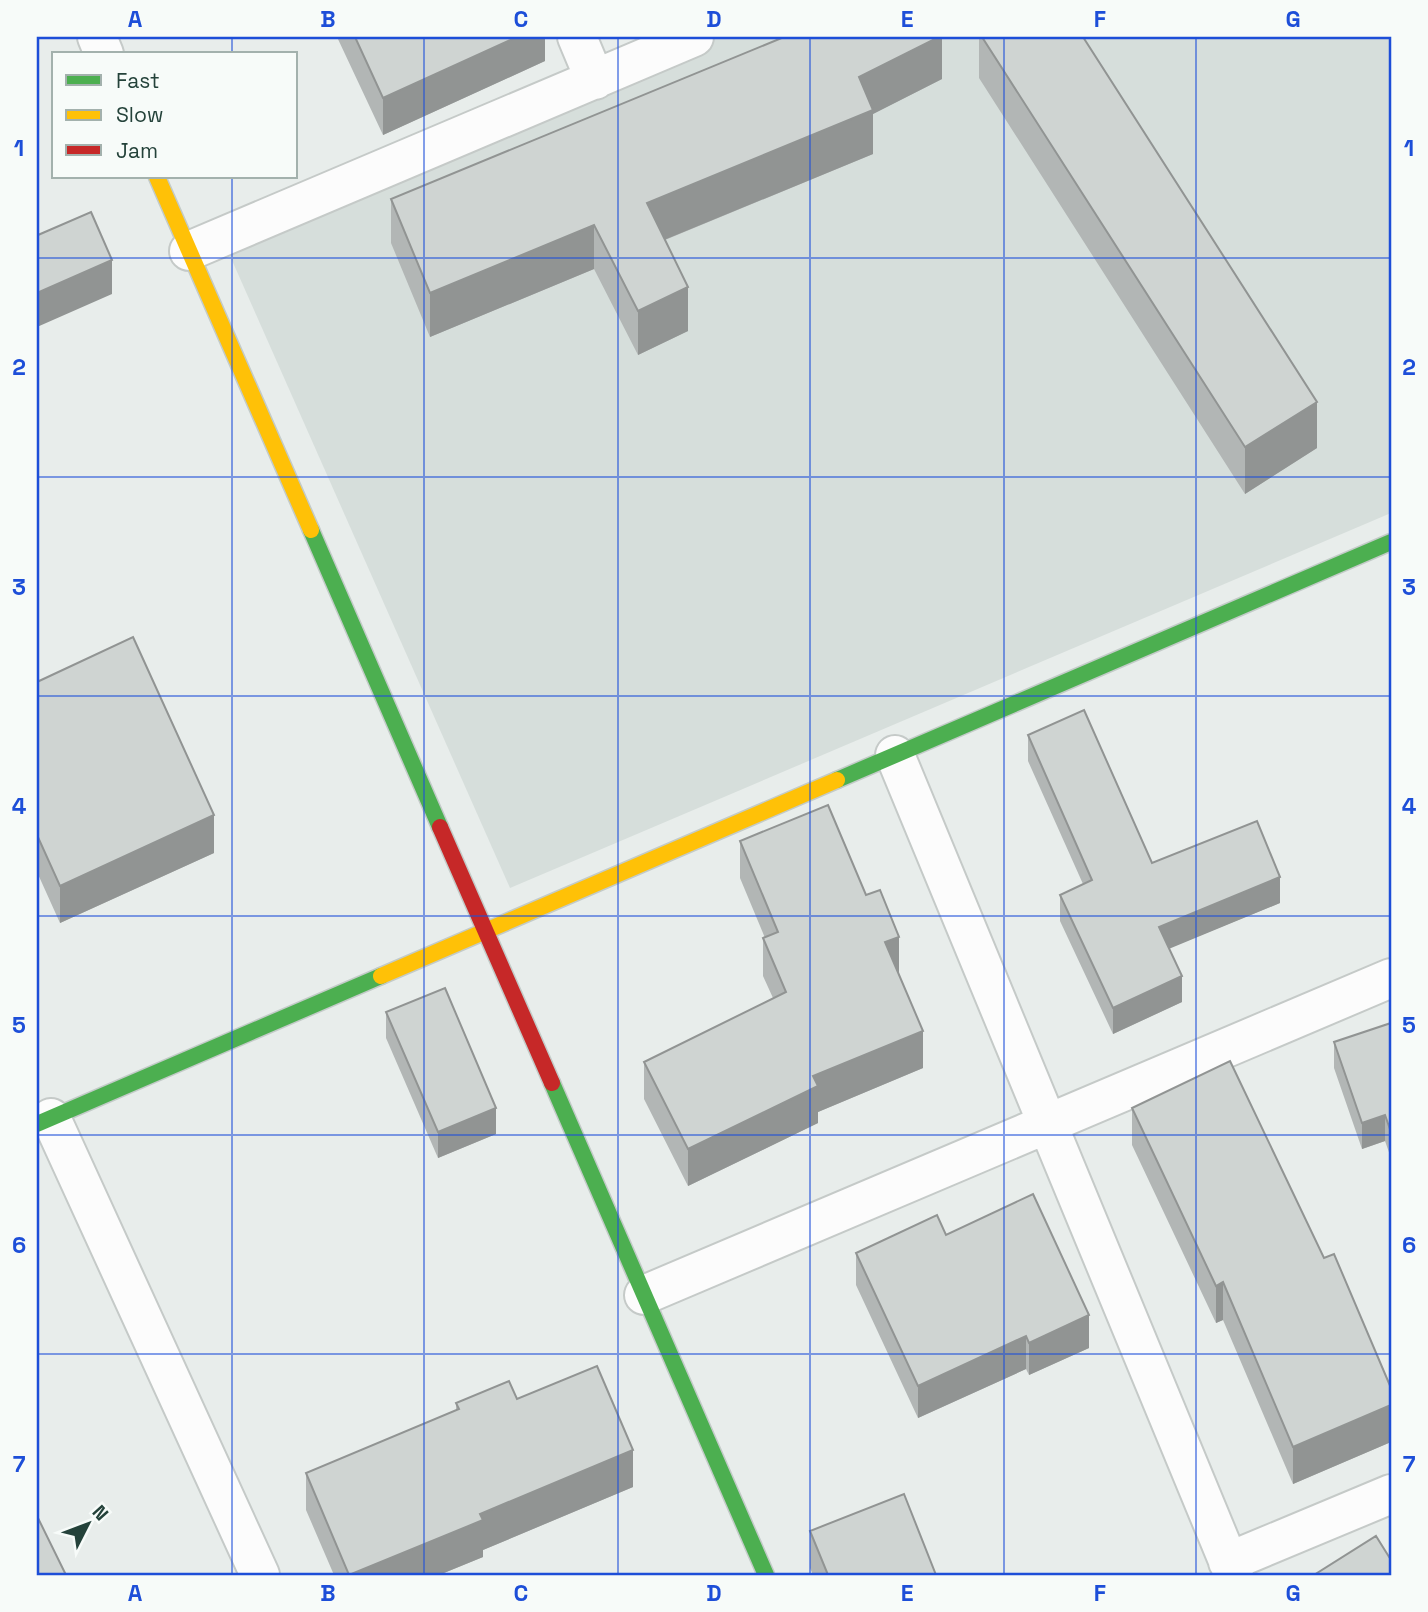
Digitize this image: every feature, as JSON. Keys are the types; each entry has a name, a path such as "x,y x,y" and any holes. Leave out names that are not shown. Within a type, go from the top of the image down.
{"street":[{"path":"578,37 596,79"},
{"path":"189,251 694,37"},
{"path":"157,178 766,1575"},
{"path":"260,1575 44,1121 1391,542"},
{"path":"895,755 1231,1569 1391,1494"},
{"path":"644,1295 1391,978"}],"shaded area":[{"path":"674,37 1391,37 1391,513 510,888 215,222"}],"building":[{"path":"355,37 517,37 383,98"},
{"path":"784,37 939,37 859,77 873,110 647,203 688,287 638,311 594,225 430,293 391,199"},
{"path":"982,37 1083,37 1317,402 1245,447"},
{"path":"91,212 112,260 37,293 37,231 38,235"},
{"path":"133,637 214,815 60,886 37,835 37,682"},
{"path":"1084,710 1152,863 1257,821 1280,877 1159,927 1182,976 1113,1008 1060,895 1092,880 1028,735"},
{"path":"828,805 866,895 880,890 899,937 885,942 923,1031 813,1076 818,1086 688,1149 644,1062 786,992 763,938 778,932 740,841"},
{"path":"445,988 496,1108 438,1132 386,1012"},
{"path":"1391,1023 1391,1132 1385,1115 1362,1123 1334,1042"},
{"path":"1230,1061 1324,1258 1334,1254 1391,1388 1391,1405 1293,1447 1223,1282 1216,1286 1132,1108"},
{"path":"1033,1194 1089,1315 1029,1343 1026,1336 918,1386 856,1253 937,1215 946,1235"},
{"path":"597,1366 633,1450 480,1514 483,1520 349,1575 306,1473 459,1409 456,1403 509,1381 517,1399"},
{"path":"904,1494 936,1575 828,1575 810,1531"},
{"path":"37,1516 66,1575 37,1575"},
{"path":"1376,1536 1391,1560 1391,1575 1314,1575"}],"traffic: fast":[{"path":"311,530 440,827"},
{"path":"837,780 1391,542"},
{"path":"37,1124 381,976"},
{"path":"552,1083 766,1575"}],"traffic: slow":[{"path":"157,178 311,530"},
{"path":"381,976 837,780"}],"traffic: jam":[{"path":"440,827 552,1083"}]}
